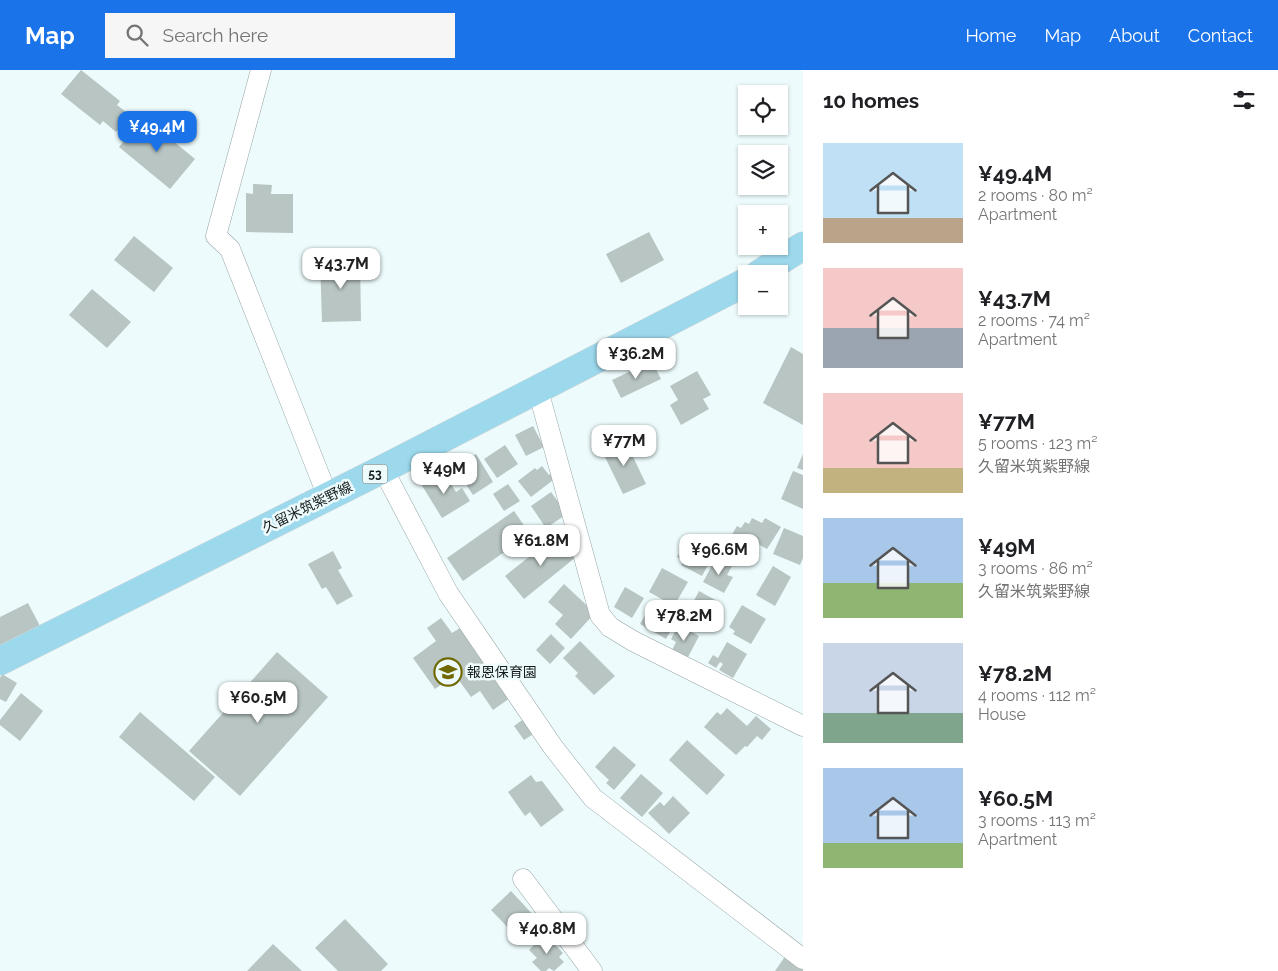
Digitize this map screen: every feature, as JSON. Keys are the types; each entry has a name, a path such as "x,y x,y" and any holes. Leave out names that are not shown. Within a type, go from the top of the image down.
{"main road":[{"path":"773,265 803,246"},
{"name":"久留米筑紫野線","path":"0,660 328,497 738,286"}],"street":[{"path":"261,70 216,236 230,249 328,497"},
{"path":"538,390 600,615 610,627 641,645 803,726"},
{"path":"383,469 448,593 553,747 593,798 803,959"},
{"path":"523,879 592,971"}],"building":[{"path":"81,70 120,101 117,105 130,115 116,132 103,121 100,125 61,94"},
{"path":"144,117 195,159 170,189 119,147"},
{"path":"253,184 272,185 271,194 293,194 293,233 246,232 246,193 253,194"},
{"path":"649,232 664,260 621,283 606,254"},
{"path":"134,236 173,268 154,292 114,260"},
{"path":"360,259 361,321 322,322 320,260"},
{"path":"92,289 131,322 107,348 69,315"},
{"path":"791,347 803,354 803,425 763,403"},
{"path":"652,361 661,379 621,398 612,380"},
{"path":"697,371 711,395 703,399 709,409 681,425 670,405 678,400 670,386"},
{"path":"533,426 544,447 526,456 515,435"},
{"path":"625,440 646,484 623,494 602,451"},
{"path":"505,445 518,464 497,478 484,459"},
{"path":"476,454 493,482 473,495 455,468"},
{"path":"803,454 803,470 797,468"},
{"path":"542,466 549,475 553,471 557,477 531,497 518,481 535,468 537,470"},
{"path":"443,471 456,492 462,488 470,501 442,518 421,484"},
{"path":"793,471 803,475 803,509 781,499"},
{"path":"508,484 520,501 504,511 493,494"},
{"path":"551,492 567,514 546,528 531,506"},
{"path":"514,511 530,534 463,581 447,558"},
{"path":"752,518 762,523 765,518 781,527 767,549 749,539 744,546 730,538 737,526 741,528 745,522 749,524"},
{"path":"784,528 803,536 803,558 800,565 773,554"},
{"path":"558,534 576,557 524,599 505,576"},
{"path":"688,538 714,554 702,576 681,565 684,560 677,557"},
{"path":"333,551 342,568 338,570 353,596 337,605 326,587 322,589 308,564"},
{"path":"716,558 732,566 727,575 733,577 724,593 703,582"},
{"path":"773,566 791,577 775,606 756,595"},
{"path":"662,568 688,582 674,606 649,592"},
{"path":"564,584 595,613 571,639 555,624 563,615 548,602"},
{"path":"625,587 644,598 632,618 614,607"},
{"path":"699,591 719,602 706,627 686,616"},
{"path":"28,603 40,626 0,646 0,617"},
{"path":"651,604 677,619 666,639 640,624"},
{"path":"742,605 766,619 751,644 733,634 735,631 729,627"},
{"path":"441,618 452,633 460,628 510,698 493,710 480,691 471,697 455,675 435,689 413,658 436,641 427,628"},
{"path":"679,625 699,636 686,661 671,652 676,642 671,639"},
{"path":"551,634 565,648 550,664 536,650"},
{"path":"580,641 615,676 594,695 575,676 578,673 563,658"},
{"path":"727,642 747,654 733,678 719,670 723,664 720,662 716,668 708,663 713,655 718,658"},
{"path":"277,652 328,697 240,796 189,751"},
{"path":"2,674 17,683 6,702 0,699 0,678"},
{"path":"21,693 43,711 20,741 0,725 0,720"},
{"path":"727,708 747,726 756,716 771,729 762,740 757,736 736,755 704,727 717,712 721,715"},
{"path":"140,712 215,777 194,801 119,737"},
{"path":"525,718 535,733 524,740 514,726"},
{"path":"687,740 725,775 707,795 669,760"},
{"path":"614,746 636,765 614,790 606,783 609,780 595,767"},
{"path":"641,774 663,793 642,817 620,798"},
{"path":"531,775 536,782 542,781 564,810 541,827 530,812 525,816 508,792"},
{"path":"673,796 690,813 669,834 648,813 660,802 664,806"},
{"path":"511,891 536,918 517,937 491,910"},
{"path":"345,919 388,964 381,971 338,971 315,948"},
{"path":"545,934 563,953 559,957 564,962 554,971 549,968 546,971 541,971 532,962 537,958 529,950"},
{"path":"273,944 302,971 247,971"},
{"path":"786,955 803,967 803,971 775,971"}],"place":[{"name":"報恩保育園","path":"448,672"}]}
